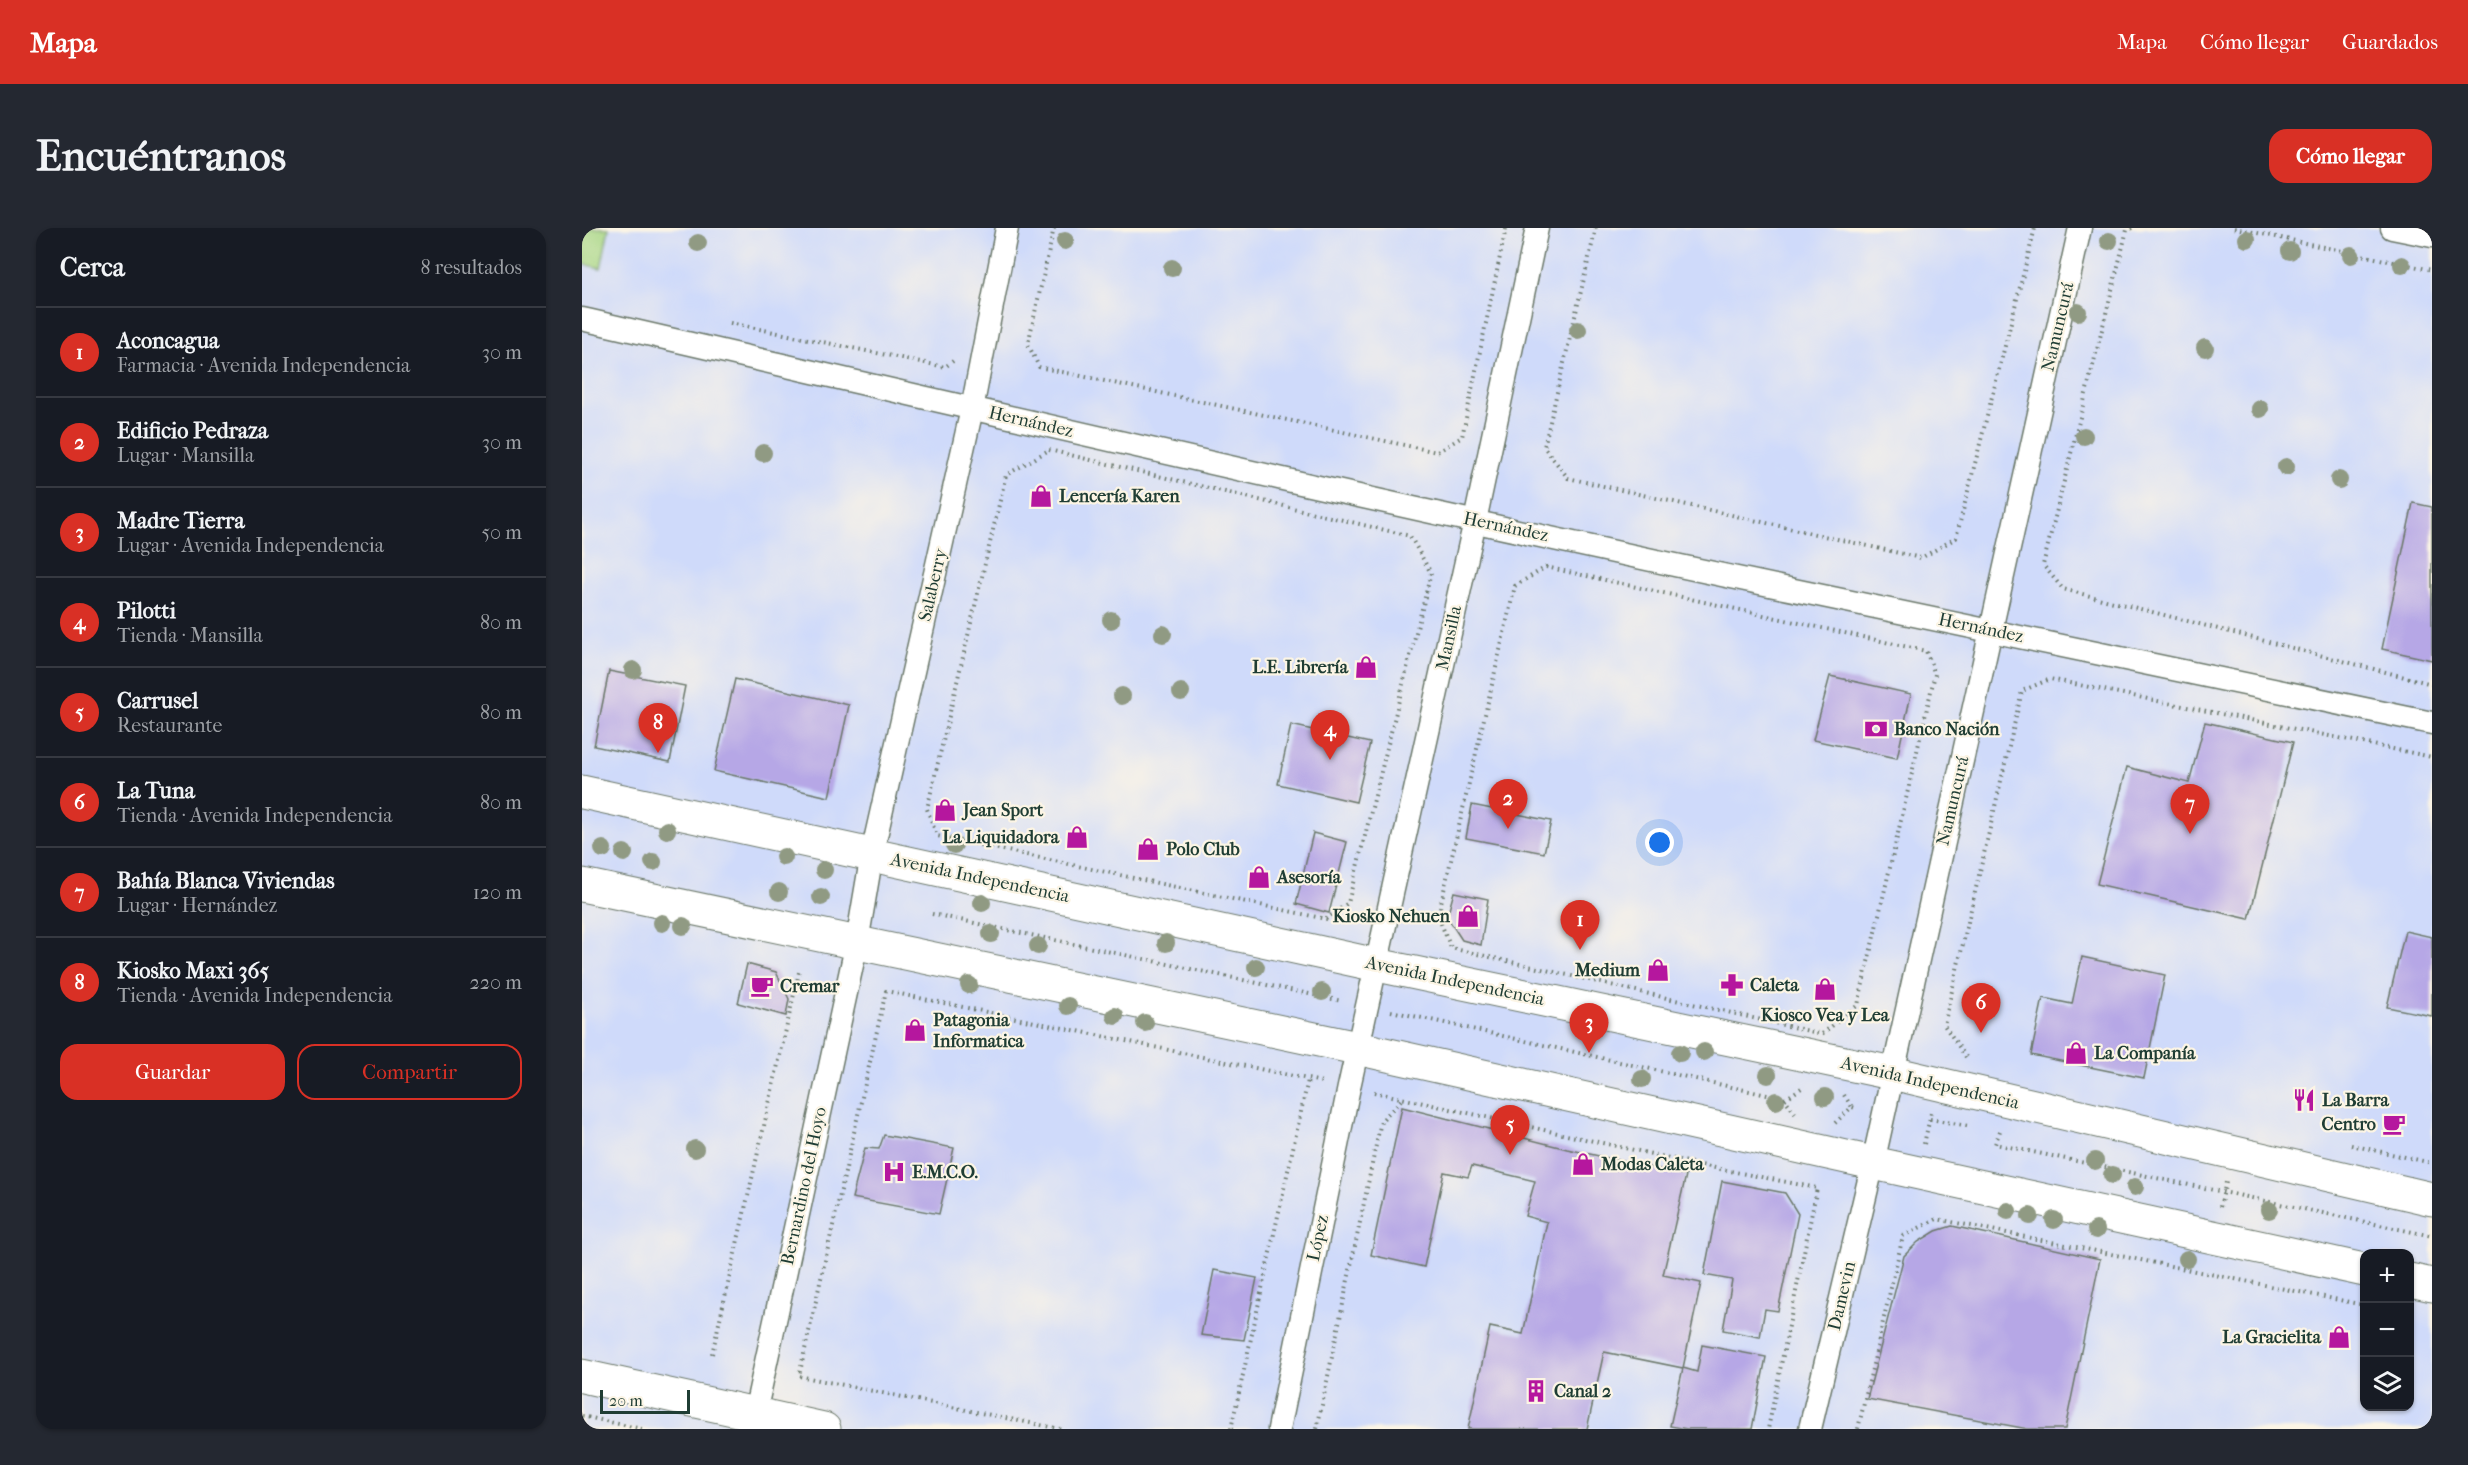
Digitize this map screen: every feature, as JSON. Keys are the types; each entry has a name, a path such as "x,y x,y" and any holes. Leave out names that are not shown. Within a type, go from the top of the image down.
{"main road":[{"name":"Avenida Independencia","path":"582,792 1377,965 1892,1073 2432,1199"},
{"path":"582,885 1357,1048 2360,1269"},
{"path":"2414,1281 2432,1285"},
{"path":"582,1376 753,1421 824,1429"}],"street":[{"name":"Salaberry","path":"857,942 872,854 972,409 1006,228"},
{"name":"Mansilla","path":"1357,1048 1475,521 1537,228"},
{"name":"Namuncurá","path":"1873,1163 2080,228"},
{"path":"2392,228 2432,237"},
{"name":"Hernández","path":"582,318 972,409 1475,521 2432,723"},
{"name":"Bernardino del Hoyo","path":"753,1421 857,942"},
{"name":"López","path":"1279,1429 1357,1048"},
{"name":"Damevin","path":"1810,1429 1873,1163"}],"path":[{"path":"1054,228 1028,344 1039,367 1437,452 1462,437 1506,228"},
{"path":"1596,228 1544,447 1568,478 1921,558 1956,538 2035,228"},
{"path":"2132,228 2127,230 2043,565 2063,589 2432,684"},
{"path":"2234,228 2432,270"},
{"path":"722,321 945,367"},
{"path":"937,836 927,808 1005,475 1049,450 1410,536 1431,573 1348,903 1326,920"},
{"path":"1451,948 1438,916 1515,586 1546,567 1926,651 1935,674 1858,1005 1822,1034"},
{"path":"1966,1058 1944,1025 2022,691 2050,679 2432,757"},
{"path":"932,914 1367,1006 1785,1099 1799,1119"},
{"path":"712,1354 800,968"},
{"path":"1060,1429 799,1376 886,991 1403,1098 1710,1167 1817,1188 1768,1429"},
{"path":"1231,1429 1308,1080"},
{"path":"1317,1429 1381,1121 1403,1098"},
{"path":"1826,1122 1836,1123 1852,1107 1883,1115"},
{"path":"1923,1150 1931,1111"},
{"path":"1930,1119 1976,1128"},
{"path":"1988,1130 2000,1132"},
{"path":"1995,1144 2432,1236"},
{"path":"2218,1214 2226,1180"},
{"path":"1858,1429 1902,1236 1937,1219 2360,1304"},
{"path":"582,1416 642,1429"}],"shaded area":[{"path":"582,228 2392,228 2432,236 2432,1429 582,1429"}],"green space":[{"path":"582,228 609,228 601,268 582,264"}],"building":[{"path":"2413,503 2432,507 2432,660 2382,649"},
{"path":"609,671 685,686 670,762 594,746"},
{"path":"1830,676 1911,694 1897,758 1813,740"},
{"path":"735,679 849,705 829,797 714,771"},
{"path":"2205,722 2293,742 2249,919 2097,884 2127,767 2189,783"},
{"path":"1291,725 1370,743 1356,802 1278,784"},
{"path":"1472,805 1551,821 1544,853 1466,838"},
{"path":"1313,833 1347,842 1329,913 1296,904"},
{"path":"1454,892 1488,899 1481,945 1462,940 1447,917"},
{"path":"2405,931 2432,937 2432,1016 2387,1007"},
{"path":"2082,957 2165,975 2144,1078 2031,1055 2043,998 2072,1004"},
{"name":"Cremar","path":"747,964 776,972 789,999 786,1016 738,1003"},
{"path":"1402,1107 1567,1149 1686,1175 1663,1275 1701,1283 1683,1368 1604,1352 1587,1429 1468,1429 1490,1327 1523,1334 1547,1222 1525,1216 1535,1181 1472,1166 1468,1177 1444,1172 1424,1267 1371,1255"},
{"path":"884,1135 954,1148 939,1214 852,1198 865,1148 879,1149"},
{"path":"1722,1181 1785,1193 1798,1214 1778,1311 1765,1309 1760,1337 1723,1330 1732,1280 1704,1275"},
{"path":"1952,1226 2100,1259 2065,1429 2028,1429 1867,1399 1904,1256 1918,1242 1936,1231"},
{"path":"1214,1270 1257,1278 1244,1340 1201,1335"},
{"path":"1702,1345 1766,1357 1752,1429 1687,1429 1670,1426 1683,1368 1697,1372"}],"place":[{"name":"Lencería Karen","path":"1041,496"},
{"name":"L.E. Librería","path":"1366,667"},
{"name":"Banco Nación","path":"1876,729"},
{"name":"Kiosko Maxi 365","path":"658,753"},
{"name":"Pilotti","path":"1330,760"},
{"name":"Jean Sport","path":"945,810"},
{"name":"Edificio Pedraza","path":"1508,829"},
{"name":"Bahía Blanca Viviendas","path":"2190,834"},
{"name":"La Liquidadora","path":"1077,837"},
{"name":"Polo Club","path":"1148,849"},
{"name":"Asesoría","path":"1259,877"},
{"name":"Kiosko Nehuen","path":"1468,916"},
{"name":"Aconcagua","path":"1580,950"},
{"name":"Medium","path":"1658,970"},
{"name":"Caleta","path":"1732,985"},
{"name":"Cremar","path":"762,986"},
{"name":"Kiosco Vea y Lea","path":"1825,989"},
{"name":"Patagonia Informatica","path":"915,1030"},
{"name":"La Tuna","path":"1981,1033"},
{"name":"Madre Tierra","path":"1589,1053"},
{"name":"La Companía","path":"2076,1053"},
{"name":"La Barra","path":"2304,1100"},
{"name":"Centro","path":"2394,1124"},
{"name":"Carrusel","path":"1510,1155"},
{"name":"Modas Caleta","path":"1583,1164"},
{"name":"E.M.C.O.","path":"894,1172"},
{"name":"La Gracielita","path":"2339,1337"},
{"name":"Canal 2","path":"1536,1391"}]}
